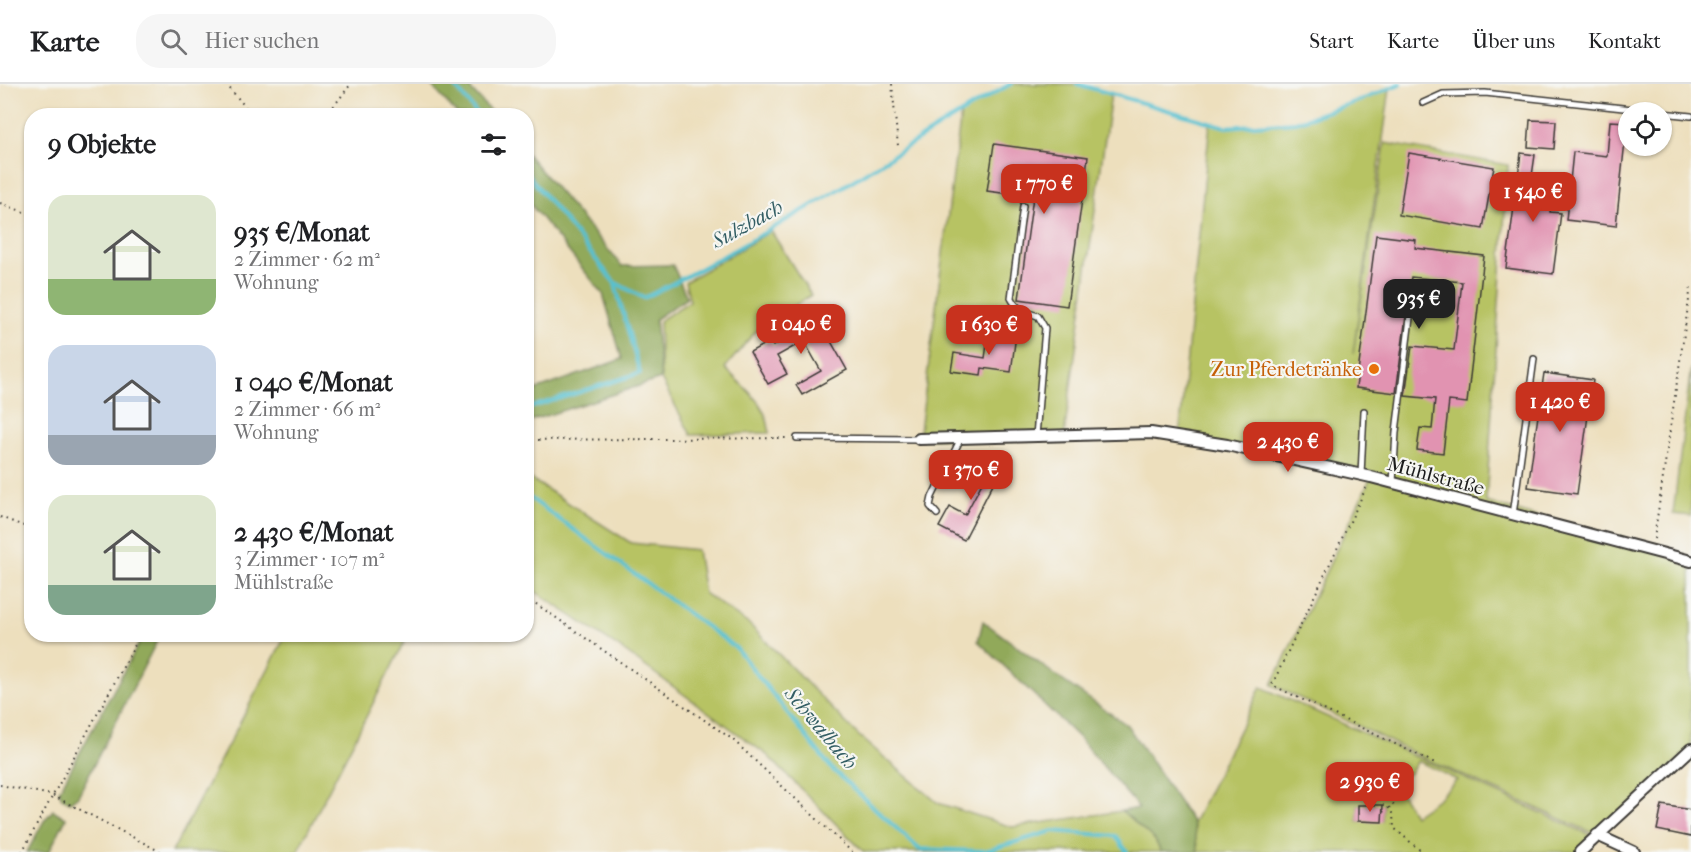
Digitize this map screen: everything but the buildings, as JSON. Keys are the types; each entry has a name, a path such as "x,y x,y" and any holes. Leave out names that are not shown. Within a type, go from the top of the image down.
{"street":[{"name":"Mühlstraße","path":"919,439 1151,433 1227,446 1366,476 1691,561"},
{"path":"1580,852 1691,749"},
{"path":"1597,835 1627,850"}],"lane":[{"path":"1423,103 1443,94 1485,93 1618,108"},
{"path":"1672,114 1691,116"},
{"path":"1023,206 1011,298 1015,306 1022,311 1038,316 1046,328 1036,436"},
{"path":"1392,483 1410,318"},
{"path":"1513,515 1534,359"},
{"path":"1364,411 1366,476"},
{"path":"798,438 919,439"},
{"path":"937,514 930,506 932,497 961,438"}],"path":[{"path":"226,84 247,108"},
{"path":"332,108 351,84"},
{"path":"892,84 898,146"},
{"path":"0,204 24,212"},
{"path":"1652,552 1691,286"},
{"path":"534,440 798,438"},
{"path":"1366,476 1272,685 1437,764"},
{"path":"0,517 24,526"},
{"path":"534,603 732,739 852,852"},
{"path":"22,852 137,642"},
{"path":"0,785 52,795 161,852"},
{"path":"1383,812 1406,795"},
{"path":"1389,807 1393,815 1394,828 1422,852"}],"green space":[{"path":"430,84 466,84 488,108 452,108"},
{"path":"1011,84 1077,84 1111,94 1064,436 919,439 961,113"},
{"path":"1390,88 1353,354 1385,143 1508,165 1486,502 1691,561 1691,749 1597,835 1437,764 1272,685 1371,477 1179,438 1210,123 1226,127 1296,122"},
{"path":"534,162 622,266 673,265 687,298 655,319 661,379 534,420 534,390 622,359 603,294 534,209"},
{"path":"771,231 811,295 755,332 725,368 760,405 765,413 769,433 691,435 661,379 659,321 690,301 685,282"},
{"path":"1691,367 1691,516 1673,514"},
{"path":"534,481 631,543 697,550 704,593 750,625 858,735 938,803 1012,827 1122,811 1155,840 1161,852 864,852 767,755 627,653 534,591"},
{"path":"983,621 1127,725 1193,823 1198,852 1161,852 1155,840 1122,811 1139,808 1079,738 978,641"},
{"path":"140,642 156,642 78,796 70,802 62,798 59,791"},
{"path":"282,642 404,642 297,852 172,852"},
{"path":"1261,687 1595,837 1580,852 1198,852 1193,823","holes":["1418,761 1457,780 1439,798 1414,815 1395,783 1410,773","1358,805 1383,805 1382,821 1358,821"]},
{"path":"53,810 66,818 49,852 27,852 44,821"}],"waterway":[{"name":"Sulzbach","path":"453,84 472,108"},
{"name":"Sulzbach","path":"534,182 614,282 644,298 780,224 1011,84"},
{"name":"Sulzbach","path":"1077,84 1226,127 1296,122 1400,84"},
{"name":"Schwalbach","path":"534,406 640,373 615,284"},
{"name":"Schwalbach","path":"534,501 736,648 832,769 919,849 985,851 1053,831 1116,836 1127,852"}],"place":[{"name":"Zur Pferdetränke","path":"1374,369"}]}
